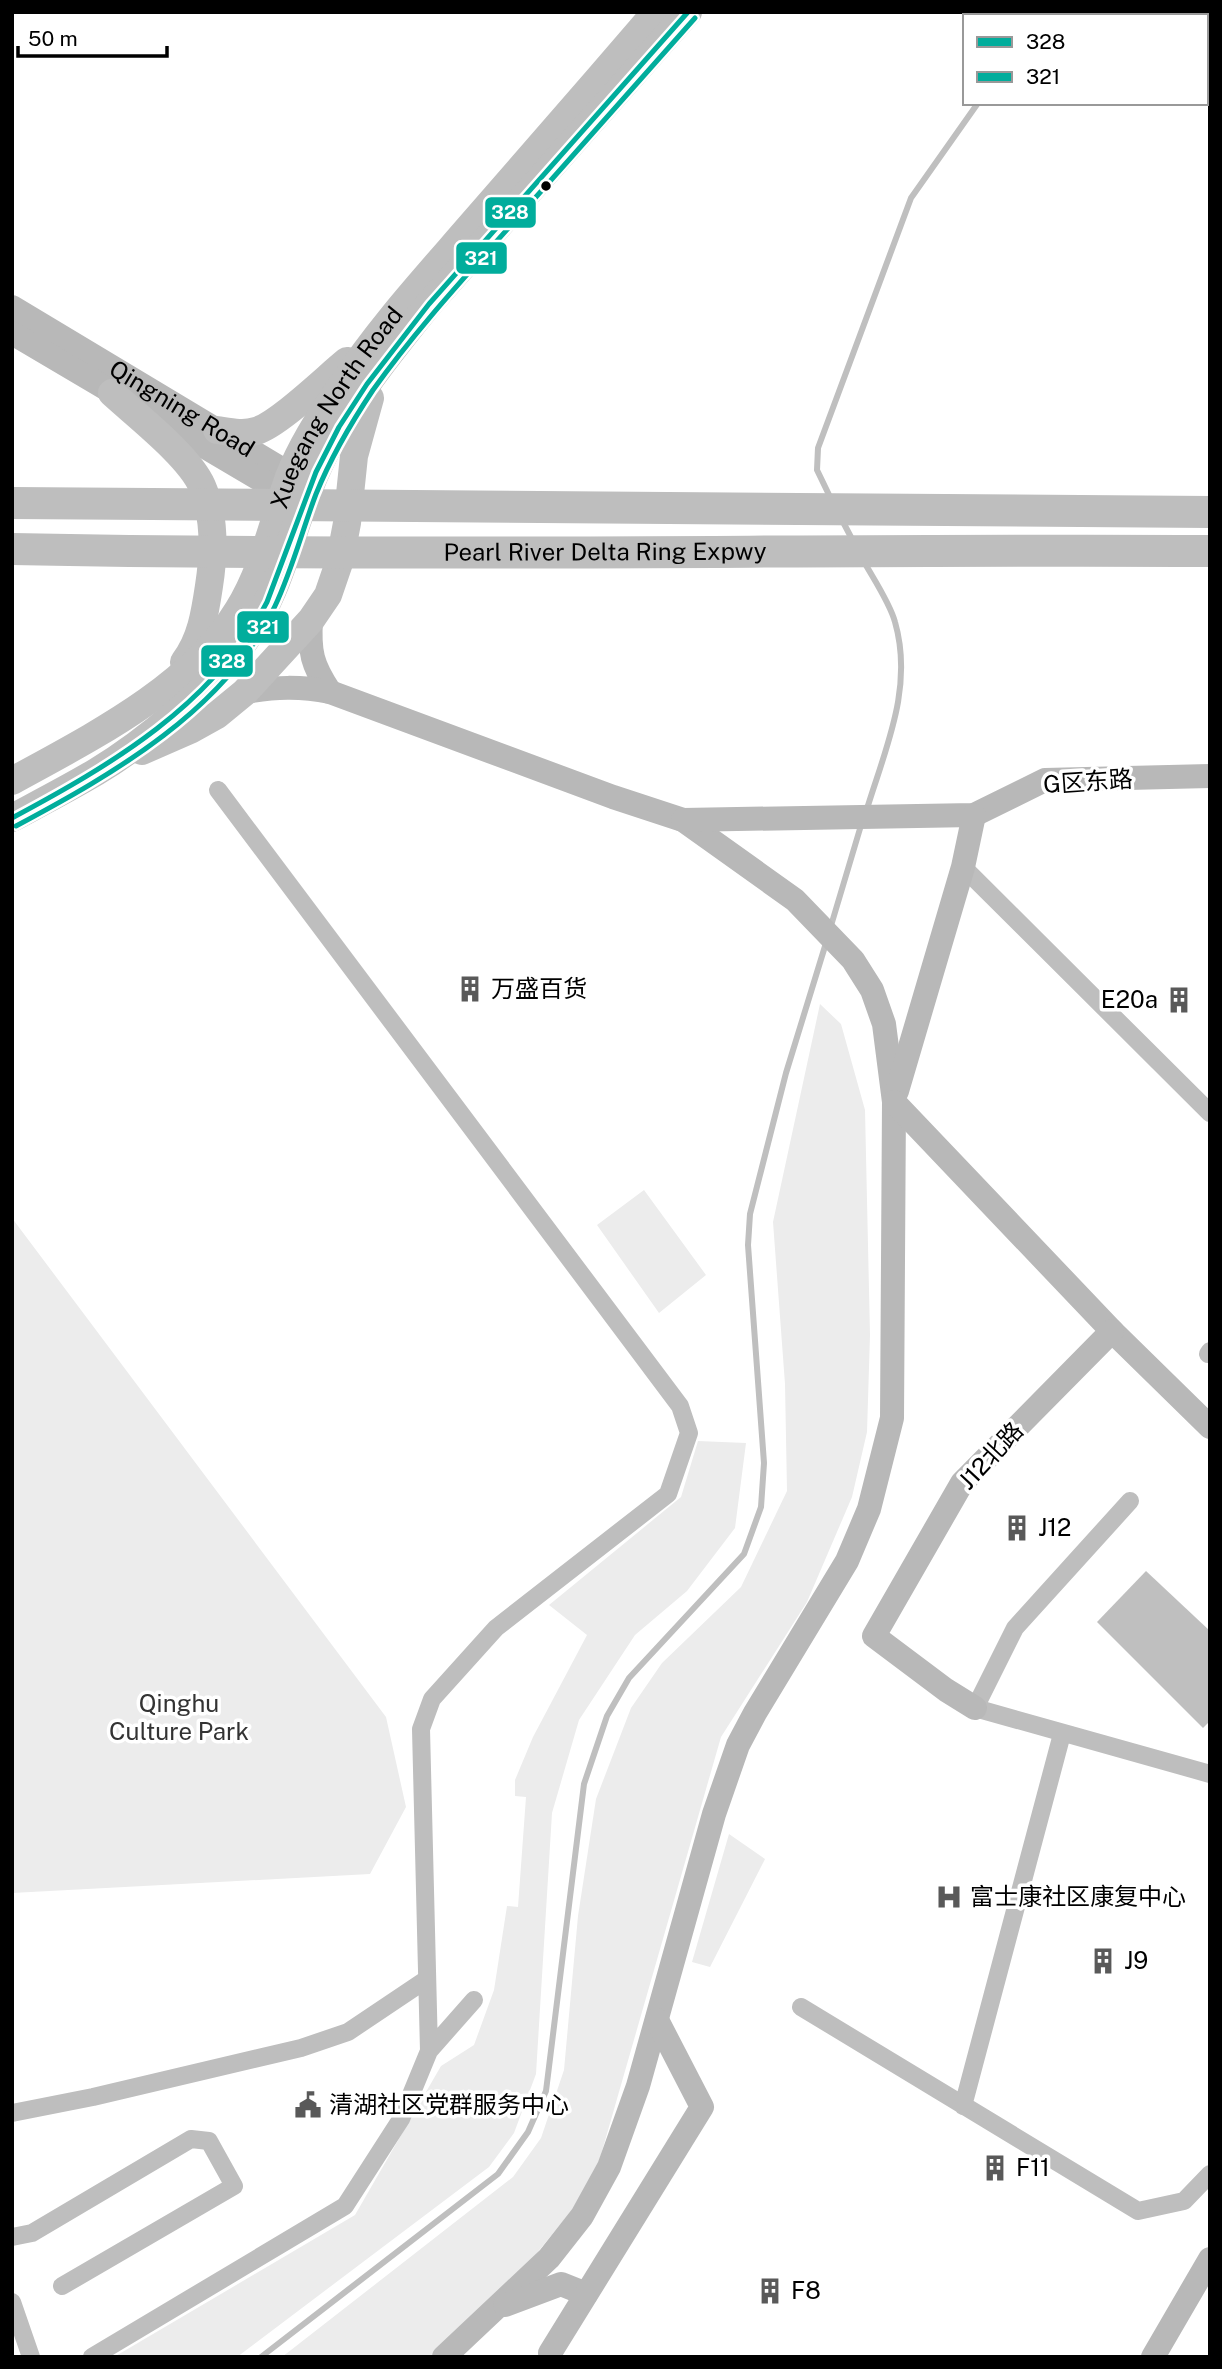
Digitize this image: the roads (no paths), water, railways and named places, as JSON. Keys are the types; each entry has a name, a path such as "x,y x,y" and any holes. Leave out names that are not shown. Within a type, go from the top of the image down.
{"highway":[{"name":"Pearl River Delta Ring Expwy","path":"12,503 1108,512"},
{"path":"1108,512 1210,504"},
{"path":"1108,512 1210,512"},
{"name":"Pearl River Delta Ring Expwy","path":"12,549 393,553 1109,551"},
{"path":"1109,551 1210,551"},
{"path":"1109,551 1210,563"}],"main road":[{"name":"Xuegang North Road","path":"12,781 84,741 168,685 197,661 222,634 239,609 293,488 330,445 359,397 384,344 656,12"},
{"name":"Xuegang North Road","path":"384,344 429,304 688,12"},
{"path":"217,430 238,433 256,431 275,421 384,344"},
{"path":"98,771 217,715 245,692 312,621 328,594 340,560 354,456 384,344"},
{"path":"112,393 186,462 201,484 211,513 212,545 204,621 191,653 168,685"},
{"name":"Xuegang North Road","path":"12,818 98,771 189,702 219,673 245,640 266,606 282,567 293,488"}],"street":[{"name":"Qingning Road","path":"12,307 217,430 293,488"},
{"name":"Qingning Road","path":"12,332 112,393 293,488"},
{"path":"312,621 310,646 316,670 330,692"},
{"path":"245,692 277,687 304,687 330,692 613,797 683,820 795,900 853,960 872,990 884,1024 894,1102 892,1418 869,1509 847,1562 738,1745 713,1814 638,2086 609,2166 582,2216 549,2258 444,2357"},
{"name":"G区东路","path":"974,815 1045,780 1210,776"},
{"path":"218,790 680,1406 689,1433 668,1494 496,1628 432,1699 421,1729 429,2051"},
{"path":"683,820 974,815 963,867 894,1102"},
{"path":"963,867 1210,1113"},
{"path":"894,1102 1112,1331 1210,1427"},
{"name":"J12北路","path":"975,1708 946,1690 874,1636 962,1483 1112,1331"},
{"path":"1130,1501 1015,1628 975,1708 1210,1774"},
{"path":"963,2106 1062,1734"},
{"path":"12,2113 93,2097 301,2048 348,2032 427,1979"},
{"path":"92,2357 345,2206 401,2119 429,2051 474,2000"},
{"path":"801,2007 1138,2211 1184,2201 1210,2174"},
{"path":"550,2353 702,2108 657,2020"},
{"path":"12,2237 32,2233 191,2139 209,2141 234,2186 62,2286"},
{"path":"1153,2357 1210,2259"},
{"path":"494,2309 561,2284 586,2294"},
{"path":"13,2308 31,2357"}],"waterway":[{"path":"832,501 817,470 818,448 911,198 977,105"},
{"path":"842,520 853,541"},
{"path":"863,560 893,615 900,647 901,671 895,718 866,812"},
{"path":"830,929 862,822"},
{"path":"261,2357 498,2174 528,2132 546,2091 584,1784 607,1716 629,1678 744,1554 761,1507 764,1463 748,1245 750,1214 786,1073 826,943"}],"place":[{"name":"万盛百货","path":"470,989"},
{"name":"E20a","path":"1179,1000"},
{"name":"J12","path":"1017,1528"},
{"name":"富士康社区康复中心","path":"949,1897"},
{"name":"J9","path":"1103,1961"},
{"name":"清湖社区党群服务中心","path":"308,2105"},
{"name":"F11","path":"995,2168"},
{"name":"F8","path":"770,2291"}],"park label":[{"name":"Qinghu Culture Park","path":"179,1718"}]}
